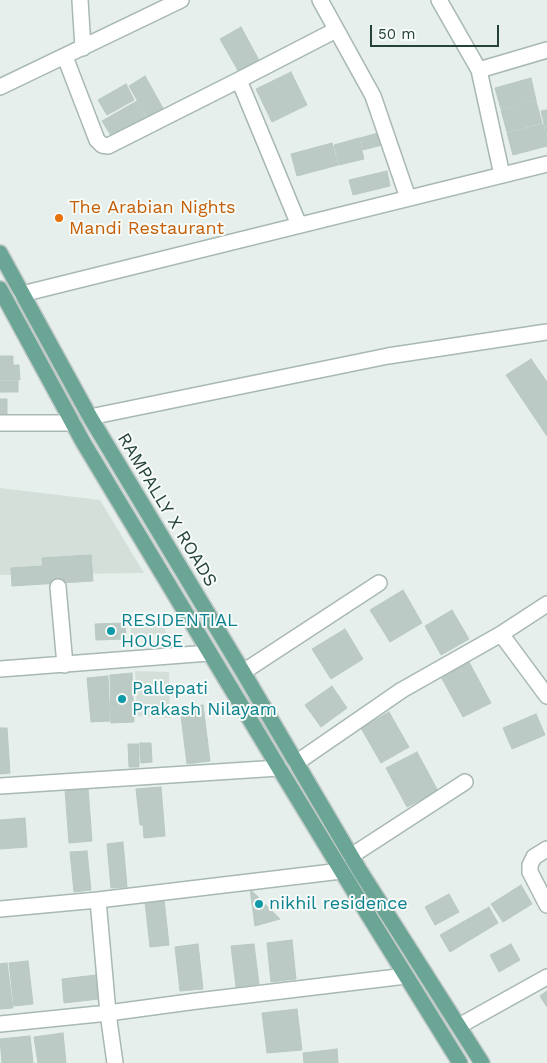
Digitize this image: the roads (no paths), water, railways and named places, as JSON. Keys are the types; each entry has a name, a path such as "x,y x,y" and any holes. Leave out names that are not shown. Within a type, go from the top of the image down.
{"main road":[{"name":"RAMPALLY X ROADS","path":"0,253 90,417 351,856 482,1063"},
{"name":"RAMPALLY X ROADS","path":"0,289 73,423 209,653 460,1063"}],"street":[{"path":"80,0 83,48"},
{"path":"0,87 182,0"},
{"path":"320,0 373,96 408,198"},
{"path":"439,0 479,70 502,175"},
{"path":"64,57 97,140 102,145 108,146 336,30"},
{"path":"479,70 547,50"},
{"path":"239,80 298,226"},
{"path":"22,294 547,164"},
{"path":"90,417 388,356 547,332"},
{"path":"0,423 73,423"},
{"path":"243,672 379,583"},
{"path":"58,587 65,665"},
{"path":"296,763 402,690 501,634 547,604"},
{"path":"501,634 547,696"},
{"path":"0,669 209,653"},
{"path":"0,786 279,768"},
{"path":"351,856 465,782"},
{"path":"547,849 534,857 530,865 530,872 547,905"},
{"path":"0,909 98,900 342,871"},
{"path":"98,900 108,1013 115,1063"},
{"path":"0,1024 108,1013 406,976"},
{"path":"459,1026 547,978"}],"place":[{"name":"The Arabian Nights Mandi Restaurant","path":"59,218"},
{"name":"RESIDENTIAL HOUSE","path":"111,631"},
{"name":"Pallepati Prakash Nilayam","path":"122,699"},
{"name":"nikhil residence","path":"259,904"}]}
